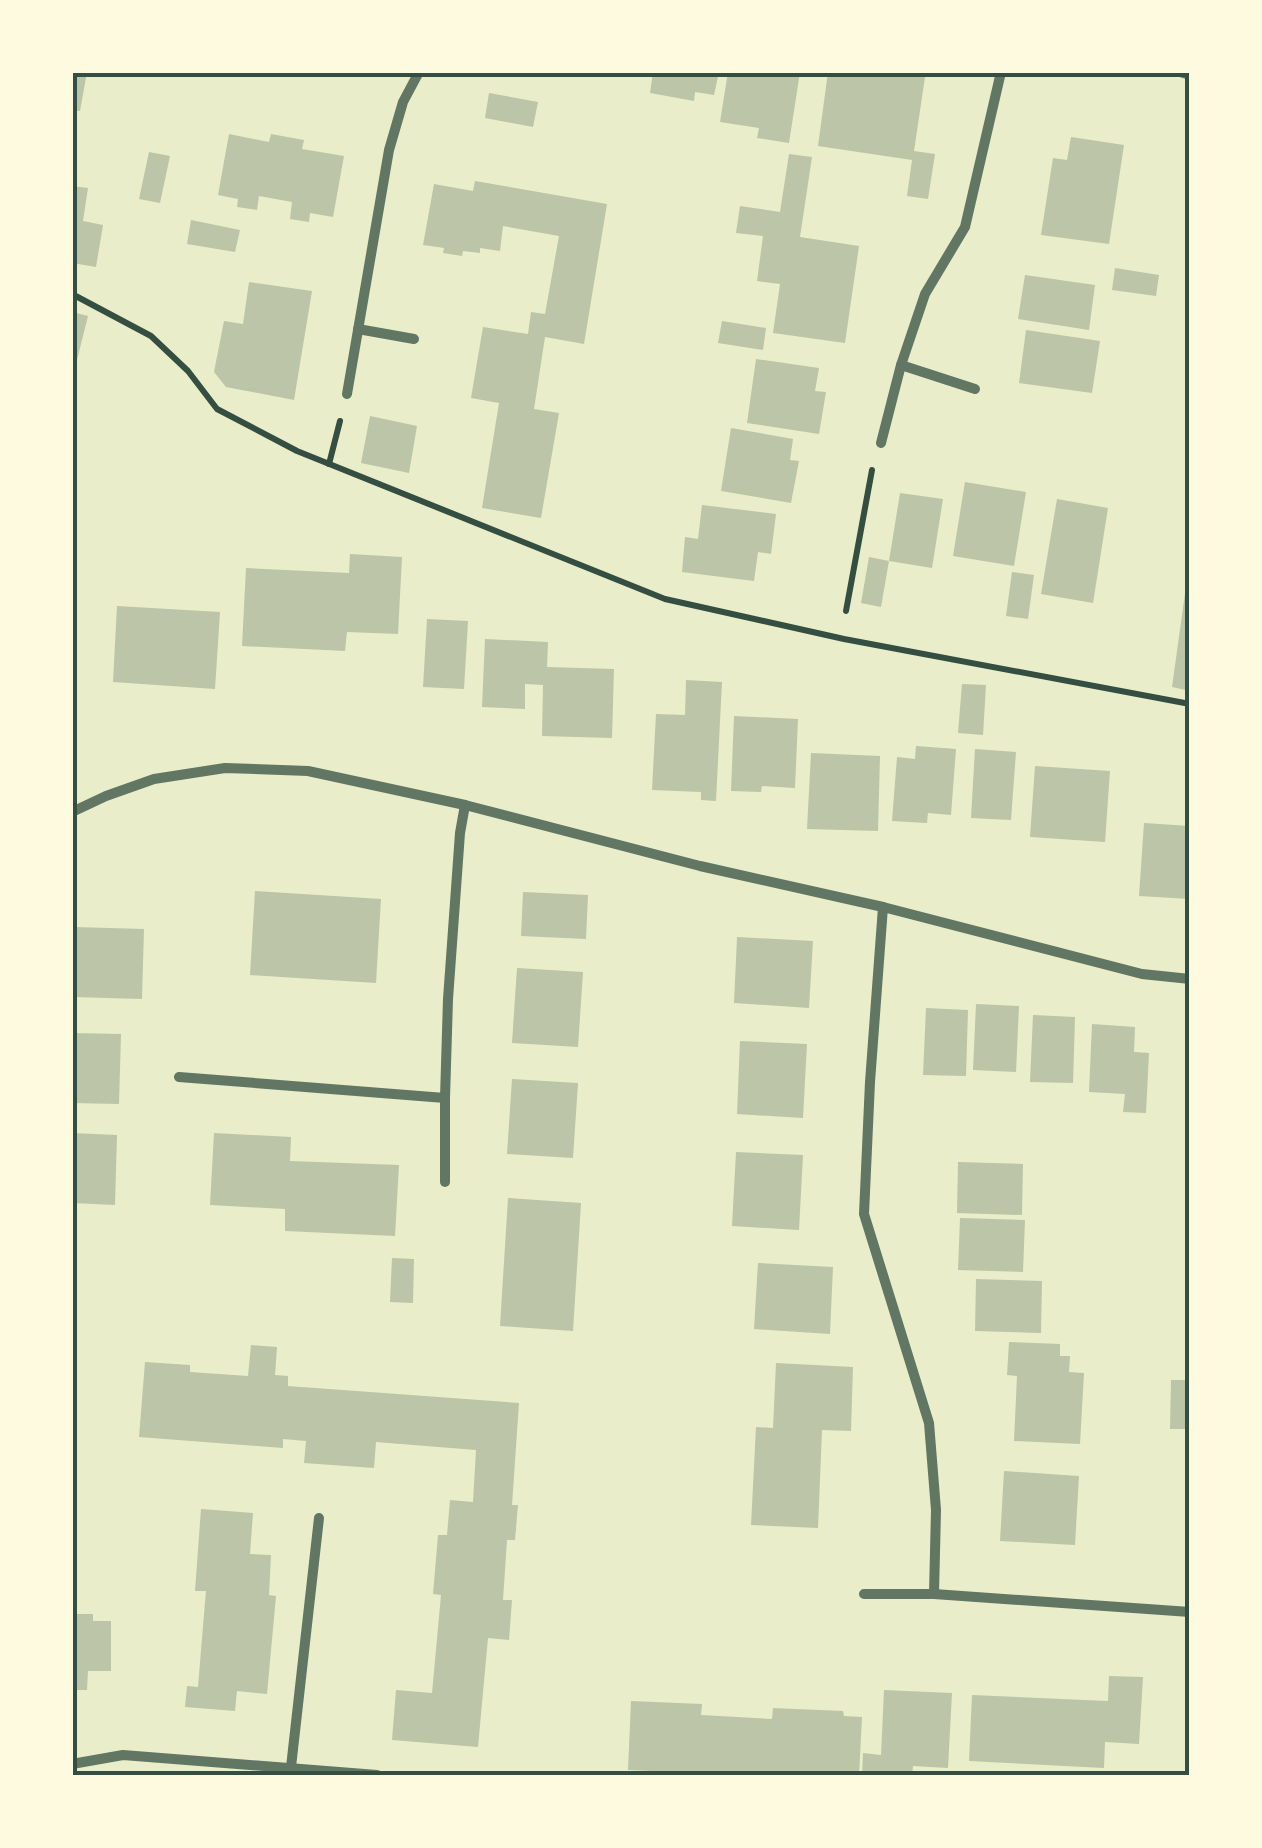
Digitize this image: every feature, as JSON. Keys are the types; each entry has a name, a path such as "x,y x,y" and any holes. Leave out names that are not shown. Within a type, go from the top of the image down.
{"street":[{"path":"347,394 389,150 402,102 419,72"},
{"path":"882,443 901,365 925,294 965,227 1001,72"},
{"path":"1180,72 1190,75"},
{"path":"358,329 414,339"},
{"path":"901,365 975,388"},
{"path":"72,812 154,779 225,768 308,770 883,907 1142,974 1190,979"},
{"path":"444,1182 450,962 465,805"},
{"path":"883,907 864,1214 929,1423 936,1510 934,1594"},
{"path":"178,1077 445,1098"},
{"path":"291,1767 319,1518"},
{"path":"864,1594 934,1594 1190,1612"},
{"path":"72,1764 123,1755 377,1775"}],"path":[{"path":"72,294 150,336 188,371 218,409 297,451 665,599 844,639 1190,704"},
{"path":"329,464 347,394"},
{"path":"846,611 874,460 882,443"}],"building":[{"path":"72,72 87,72 80,111 72,110"},
{"path":"653,72 719,72 714,95 695,92 694,101 650,93"},
{"path":"728,72 800,72 789,143 757,138 759,128 720,122"},
{"path":"828,72 893,72 925,77 914,151 935,154 928,199 907,196 912,160 818,146"},
{"path":"489,93 538,102 533,127 485,118"},
{"path":"229,134 269,142 271,134 304,140 302,149 344,156 333,217 310,213 309,222 290,219 292,202 259,196 257,210 237,207 238,199 218,195"},
{"path":"1071,137 1124,145 1109,244 1041,235 1053,158 1067,160"},
{"path":"149,152 170,156 160,203 139,199"},
{"path":"789,154 812,157 800,237 859,246 845,343 773,333 780,284 757,281 763,236 736,233 740,206 780,212"},
{"path":"475,181 607,204 584,344 545,337 534,409 559,413 541,518 482,508 499,403 471,398 483,327 528,334 531,312 545,314 559,236 503,226 500,251 480,248 480,253 463,251 462,256 423,245 434,184 473,191"},
{"path":"72,186 88,188 83,221 103,225 96,267 72,263"},
{"path":"191,220 240,230 235,252 187,244"},
{"path":"1115,268 1159,275 1156,296 1112,290"},
{"path":"1025,275 1095,285 1089,330 1018,319"},
{"path":"249,282 312,291 294,400 226,387 214,372 224,321 243,324"},
{"path":"72,312 88,316 77,360 72,358"},
{"path":"722,321 766,328 763,350 718,343"},
{"path":"1026,330 1100,341 1092,393 1019,383"},
{"path":"756,359 819,368 815,391 826,392 819,434 747,423"},
{"path":"370,416 417,426 409,473 361,463"},
{"path":"731,428 793,439 790,460 799,461 791,503 721,491"},
{"path":"965,482 1026,492 1014,566 953,556"},
{"path":"900,493 943,499 932,568 889,561"},
{"path":"1057,499 1108,508 1093,603 1041,594"},
{"path":"702,505 776,514 771,554 758,552 754,581 682,572 685,537 698,539"},
{"path":"350,554 402,557 398,634 347,632 345,651 242,646 246,568 349,573"},
{"path":"869,557 889,561 881,607 861,603"},
{"path":"1012,572 1034,575 1028,619 1006,616"},
{"path":"1190,579 1190,691 1172,687"},
{"path":"117,606 220,612 215,689 113,682"},
{"path":"427,619 468,621 464,689 423,687"},
{"path":"485,639 548,642 547,667 614,669 612,738 542,736 543,685 525,684 525,709 482,707"},
{"path":"686,680 722,682 716,801 701,800 701,792 652,790 656,714 685,715"},
{"path":"962,684 986,685 983,735 958,733"},
{"path":"734,716 798,719 795,788 762,786 761,792 731,791"},
{"path":"916,746 956,749 951,815 928,813 927,823 892,821 897,757 915,759"},
{"path":"975,749 1016,752 1011,820 971,818"},
{"path":"811,753 880,756 878,831 807,829"},
{"path":"1035,766 1110,771 1105,842 1030,837"},
{"path":"1144,823 1190,826 1190,899 1139,896"},
{"path":"255,891 381,899 376,983 250,975"},
{"path":"523,892 588,895 586,939 521,936"},
{"path":"74,927 144,929 142,999 72,997"},
{"path":"737,937 813,941 809,1008 734,1003"},
{"path":"517,968 583,972 578,1047 512,1043"},
{"path":"976,1004 1019,1006 1016,1072 973,1070"},
{"path":"926,1008 968,1010 966,1076 923,1075"},
{"path":"1033,1015 1075,1017 1073,1083 1030,1082"},
{"path":"1092,1024 1135,1027 1134,1052 1149,1053 1146,1113 1123,1112 1125,1094 1089,1092"},
{"path":"72,1033 121,1034 119,1104 72,1103"},
{"path":"740,1041 807,1044 803,1118 737,1114"},
{"path":"512,1079 578,1083 573,1158 507,1154"},
{"path":"72,1133 117,1135 115,1205 72,1203"},
{"path":"214,1133 291,1137 290,1161 399,1165 395,1236 285,1231 285,1209 210,1205"},
{"path":"736,1152 803,1155 799,1230 732,1226"},
{"path":"958,1162 1023,1164 1022,1215 957,1213"},
{"path":"508,1198 581,1203 573,1331 500,1326"},
{"path":"960,1218 1025,1220 1023,1272 958,1270"},
{"path":"392,1258 414,1259 413,1303 390,1302"},
{"path":"758,1263 833,1267 830,1334 754,1329"},
{"path":"976,1279 1042,1281 1041,1333 975,1331"},
{"path":"1009,1342 1060,1344 1060,1356 1070,1356 1069,1372 1084,1373 1080,1444 1014,1441 1017,1376 1007,1375"},
{"path":"251,1345 277,1347 275,1375 288,1376 288,1386 519,1403 512,1505 518,1505 515,1540 507,1540 503,1600 512,1600 509,1640 488,1638 478,1747 392,1740 396,1690 432,1693 441,1595 433,1594 438,1535 447,1535 450,1500 473,1502 476,1450 376,1442 374,1468 304,1463 306,1441 283,1439 283,1448 139,1437 145,1362 190,1365 190,1372 248,1376"},
{"path":"776,1363 853,1367 851,1431 822,1430 818,1528 751,1525 756,1427 773,1428"},
{"path":"1171,1380 1190,1380 1190,1429 1170,1429"},
{"path":"1004,1471 1079,1476 1075,1545 1000,1541"},
{"path":"201,1509 253,1513 250,1554 271,1555 269,1595 276,1596 267,1694 237,1691 235,1711 185,1707 187,1686 198,1687 206,1591 195,1591"},
{"path":"72,1614 93,1614 93,1621 111,1621 111,1671 88,1671 87,1690 72,1690"},
{"path":"1109,1676 1143,1677 1139,1744 1105,1742 1104,1768 969,1761 972,1695 1108,1701"},
{"path":"884,1690 952,1693 948,1768 913,1766 912,1776 862,1776 863,1753 881,1755"},
{"path":"631,1701 702,1704 701,1715 772,1719 773,1708 843,1711 844,1716 862,1717 859,1776 699,1776 628,1770"}]}
